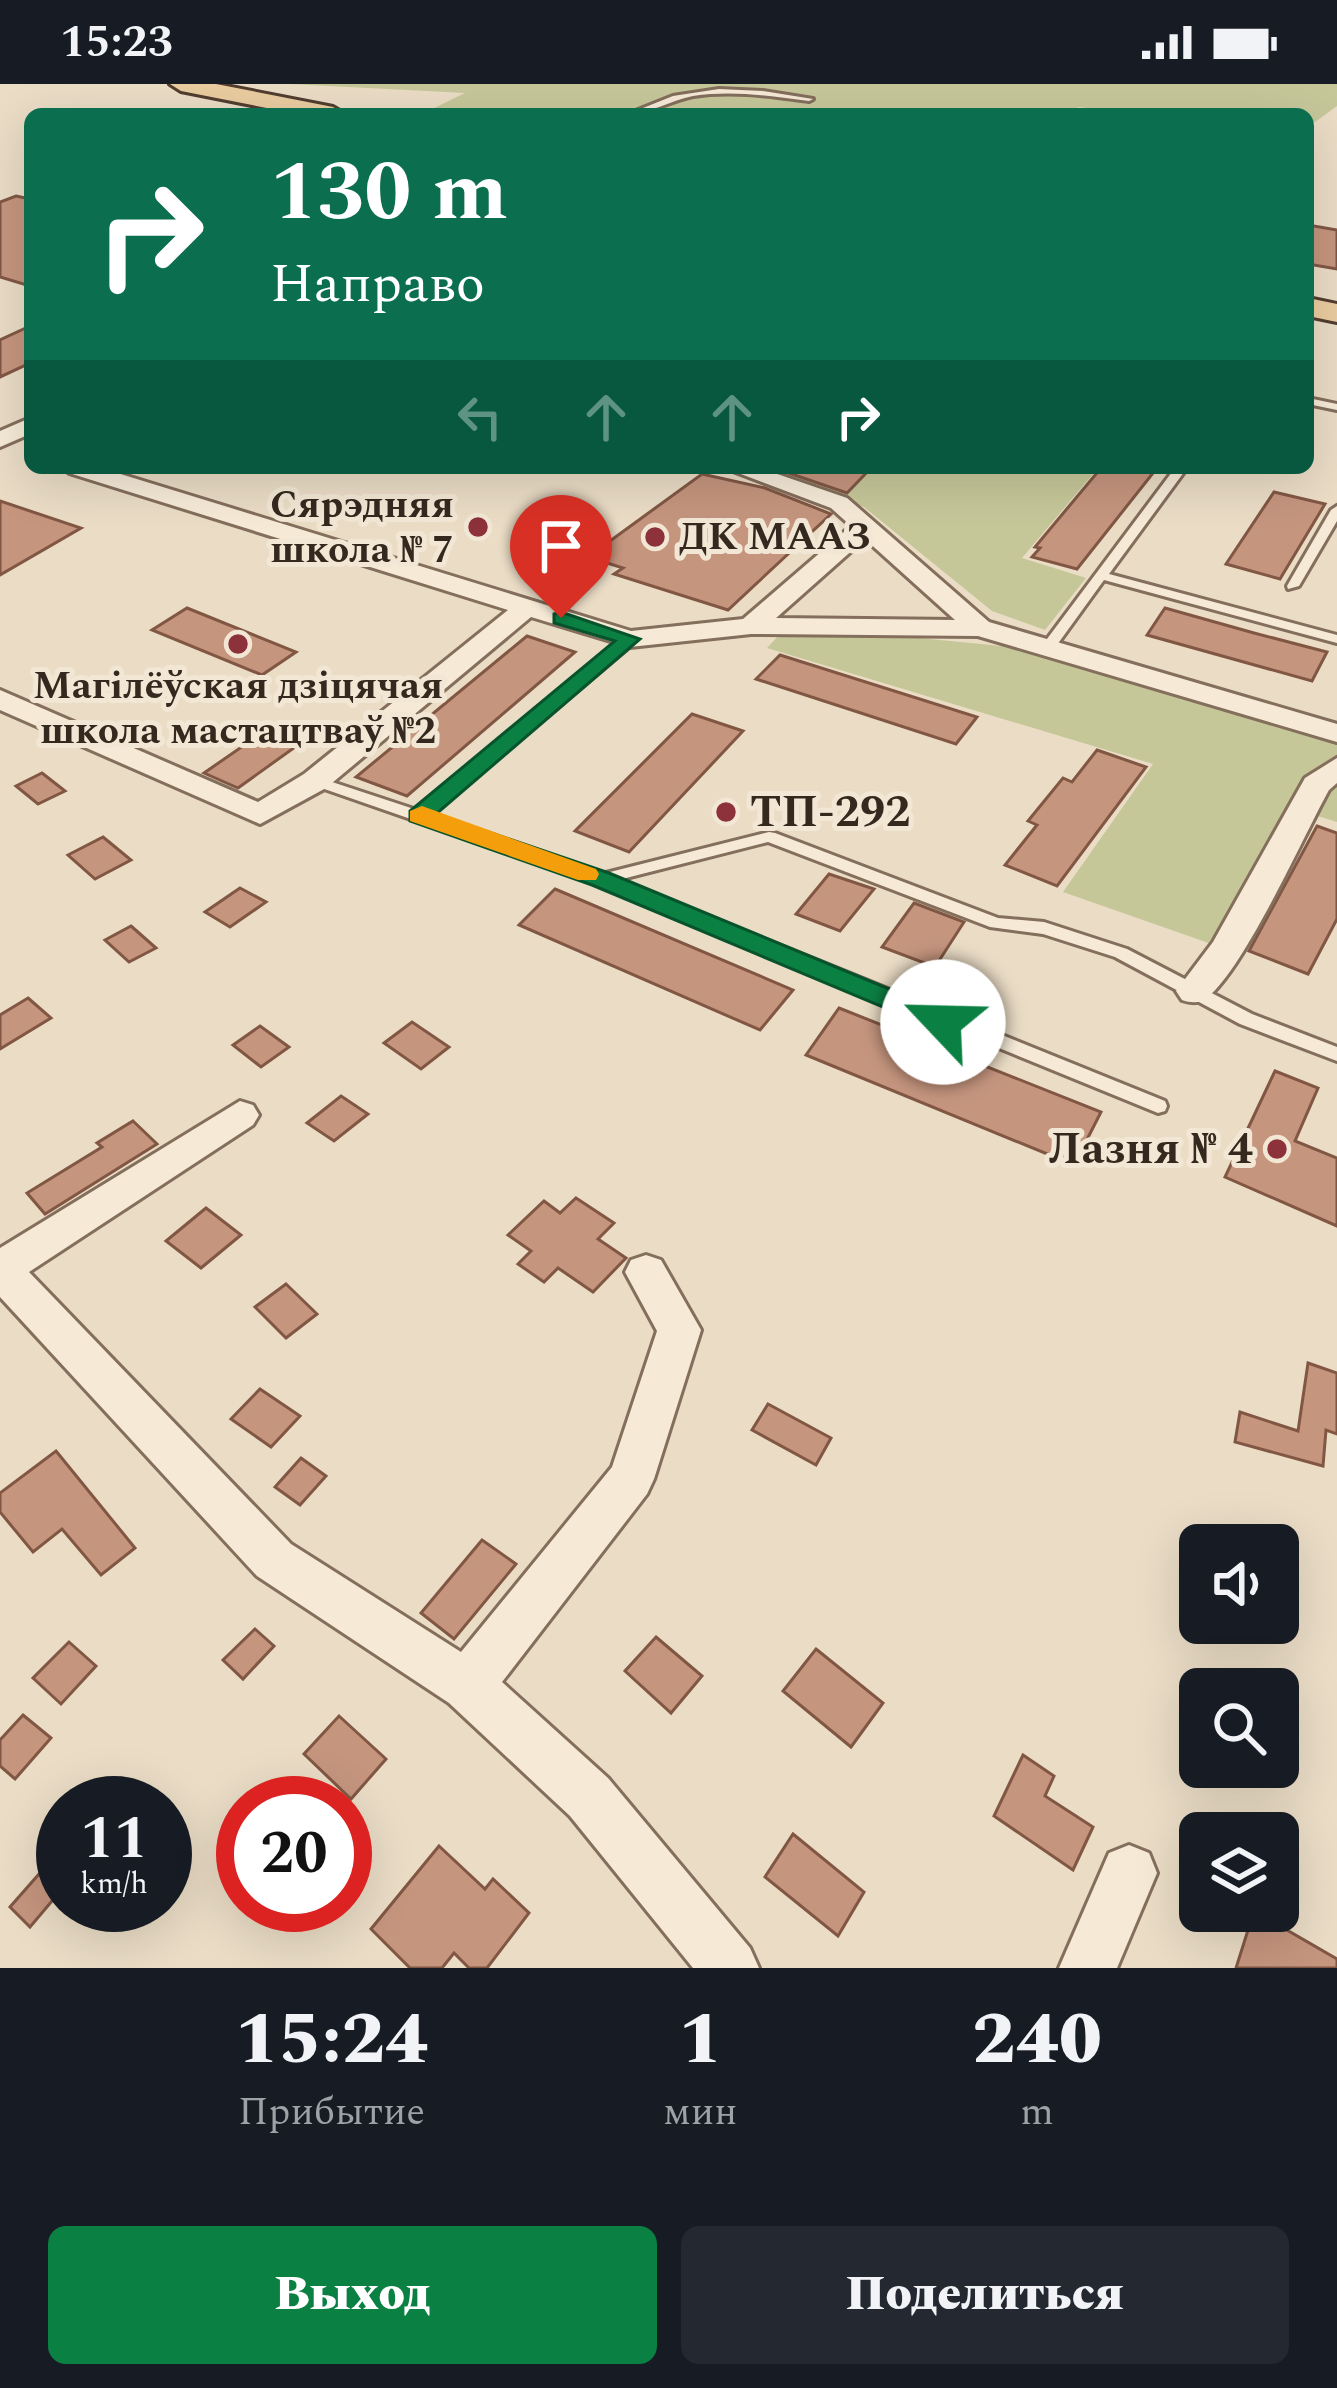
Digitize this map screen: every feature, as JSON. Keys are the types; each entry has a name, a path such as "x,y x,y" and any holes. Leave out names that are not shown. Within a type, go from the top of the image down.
{"main road":[{"path":"181,84 303,108"}],"street":[{"path":"95,474 630,639 751,626 980,628 1337,733"},
{"path":"754,474 839,502 980,628"},
{"path":"751,626 863,528"},
{"path":"0,698 260,814 315,782 526,608"},
{"path":"1194,991 1226,948 1316,784 1337,767"},
{"path":"240,1115 0,1269 274,1560 467,1685 589,1797 730,1968"},
{"path":"467,1685 631,1479 679,1330 646,1272"},
{"path":"1088,1968 1129,1873"}],"lane":[{"path":"647,108 687,92 736,90 809,99"},
{"path":"1048,646 1177,474"},
{"path":"1293,586 1337,510"},
{"path":"1103,576 1337,639"},
{"path":"419,816 630,639"},
{"path":"315,782 601,879 1158,1106"},
{"path":"601,879 769,837 996,922 1044,928 1121,953 1246,1019 1337,1054"}],"green space":[{"path":"290,84 1337,84 1337,106 1315,122 1314,108 434,108 465,93"},
{"path":"773,474 1093,474 1022,558 1086,578 1045,630 992,611 864,507"},
{"path":"780,634 909,637 1012,647 1337,743 1337,822 1292,808 1220,947 1063,892 1153,764 767,648"}],"building":[{"path":"24,198 24,284 0,277 0,202"},
{"path":"1314,226 1337,230 1337,269 1314,265"},
{"path":"24,329 24,366 0,377 0,340"},
{"name":"ДК МААЗ","path":"702,474 765,488 831,514 728,610 614,574 623,568 588,557"},
{"path":"792,474 865,474 847,493"},
{"path":"1096,474 1152,474 1077,569 1032,557 1040,548 1035,547"},
{"path":"1274,492 1325,504 1280,579 1226,564"},
{"path":"0,501 81,528 0,575"},
{"path":"187,608 296,652 262,675 152,630"},
{"path":"1165,608 1327,652 1312,681 1147,635"},
{"path":"527,636 575,652 407,796 356,777"},
{"path":"780,655 977,717 956,744 756,679"},
{"path":"692,714 743,731 629,852 575,831"},
{"path":"269,728 302,742 238,788 204,773"},
{"path":"1097,750 1146,767 1057,886 1005,865 1037,825 1028,821 1063,778 1072,782"},
{"path":"42,773 65,791 38,804 16,786"},
{"path":"1317,826 1337,833 1337,919 1308,974 1249,951"},
{"path":"103,837 131,860 95,879 68,855"},
{"path":"829,874 874,889 840,931 796,914"},
{"path":"240,888 266,902 230,927 205,912"},
{"path":"555,889 793,990 760,1030 519,925"},
{"path":"914,903 964,922 935,967 882,947"},
{"path":"131,926 156,948 129,962 105,940"},
{"path":"28,998 51,1018 0,1049 0,1015"},
{"path":"839,1008 1101,1112 1074,1165 806,1055"},
{"path":"412,1022 449,1047 421,1069 384,1043"},
{"path":"260,1026 289,1047 261,1067 233,1045"},
{"name":"Лазня № 4","path":"1275,1071 1318,1088 1295,1141 1337,1158 1337,1226 1225,1177"},
{"path":"341,1096 368,1114 334,1141 307,1123"},
{"path":"133,1121 157,1144 45,1214 27,1193 102,1147 97,1143"},
{"path":"576,1198 614,1223 598,1239 626,1258 593,1292 558,1268 544,1282 518,1264 531,1251 508,1235 544,1201 560,1213"},
{"path":"206,1208 241,1235 201,1268 166,1241"},
{"path":"286,1284 317,1314 286,1338 255,1307"},
{"path":"1308,1363 1337,1373 1337,1434 1326,1430 1323,1466 1235,1442 1240,1412 1298,1431"},
{"path":"260,1389 300,1416 271,1447 231,1419"},
{"path":"768,1404 831,1438 816,1465 752,1430"},
{"path":"56,1451 135,1548 101,1575 62,1529 33,1552 0,1512 0,1493"},
{"path":"301,1458 326,1476 300,1505 275,1487"},
{"path":"482,1540 516,1564 454,1639 421,1613"},
{"path":"255,1629 274,1646 243,1679 223,1660"},
{"path":"656,1637 702,1676 671,1713 625,1671"},
{"path":"69,1642 96,1666 61,1704 33,1678"},
{"path":"816,1649 883,1703 851,1747 783,1691"},
{"path":"23,1715 51,1738 15,1779 0,1766 0,1740"},
{"path":"339,1716 386,1759 371,1776 327,1776 304,1754"},
{"path":"1023,1755 1054,1776 1045,1796 1093,1827 1073,1870 994,1816"},
{"path":"793,1834 864,1892 838,1936 765,1877"},
{"path":"439,1846 485,1889 493,1879 529,1913 487,1968 469,1968 454,1953 442,1968 410,1968 372,1928"},
{"path":"36,1877 36,1920 30,1927 10,1907"},
{"path":"1247,1932 1290,1932 1337,1959 1337,1968 1236,1968"}],"slow traffic":[{"path":"422,813 419,816 587,874"}],"place":[{"name":"Сярэдняя школа № 7","path":"478,527"},
{"name":"ДК МААЗ","path":"655,537"},
{"name":"Магілёўская дзіцячая школа мастацтваў №2","path":"238,644"},
{"name":"ТП-292","path":"726,812"},
{"name":"Лазня № 4","path":"1277,1149"}],"route":[{"path":"561,618 630,639 419,816 601,879 943,1022"}]}
